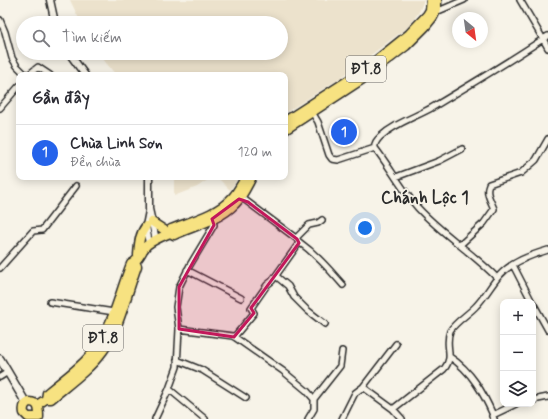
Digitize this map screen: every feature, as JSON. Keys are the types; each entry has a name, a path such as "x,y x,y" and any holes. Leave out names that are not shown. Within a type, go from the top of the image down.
{"main road":[{"name":"ĐT.8","path":"288,119 358,75 409,34 427,15 430,10 431,0"},
{"path":"288,128 341,94 382,65 417,35 436,12 437,0"},
{"path":"427,15 436,12"},
{"path":"211,216 236,194 244,180"},
{"path":"37,405 46,398 51,399 86,370 110,341 112,326 137,266 136,260 142,232 149,224 174,234 231,207 241,197 250,180"},
{"name":"ĐT.8","path":"112,326 114,312 131,264 136,260 142,250 152,242 170,233"},
{"path":"0,359 26,403"},
{"path":"33,402 37,405 40,418 22,417 26,403 33,402"}],"street":[{"path":"50,0 53,16"},
{"path":"436,12 464,0"},
{"path":"520,0 546,38 548,48"},
{"path":"0,20 12,58 17,66 24,72"},
{"path":"497,278 418,208 375,148 375,145 376,141 388,131 432,108 546,38"},
{"path":"74,60 83,72"},
{"path":"31,72 38,67 46,72"},
{"path":"0,108 16,89"},
{"path":"312,112 318,122 329,155 332,159 338,160 375,148"},
{"path":"460,245 484,223 494,209 487,189 489,184 521,173 536,160 548,139"},
{"path":"396,177 462,149"},
{"path":"149,180 149,224 152,242"},
{"path":"0,268 33,231 42,230 76,186"},
{"path":"241,197 310,250 343,285"},
{"path":"154,419 169,389 177,367 179,329 176,306 179,288 187,270 214,225 211,216"},
{"path":"234,337 254,313 251,308 299,243 297,240 309,225 318,223 322,220"},
{"path":"393,409 444,370 450,357 447,338 451,328 478,304 497,278 513,265 536,254 548,251"},
{"path":"513,265 531,299"},
{"path":"187,270 241,298"},
{"path":"276,276 288,286 294,297 307,310 325,324"},
{"path":"50,302 114,312"},
{"path":"536,308 548,330"},
{"path":"179,329 234,337 283,371 307,391 314,399"},
{"path":"342,419 355,393 363,387 396,344"},
{"path":"309,418 314,409 314,399 340,366 342,351"},
{"path":"450,357 462,365 470,375 484,396 494,417 511,407"},
{"path":"177,360 202,370 246,398"},
{"path":"0,378 8,372"},
{"path":"363,387 393,409 402,419"},
{"path":"169,389 205,419"},
{"path":"536,399 548,397"}],"highlighted area":[{"path":"239,199 248,202 297,239 299,243 251,308 254,313 234,337 179,329 179,287 214,225 212,219"}],"shaded area":[{"path":"70,0 424,0 419,12 409,26 342,77 288,111 288,72 114,72 104,60 288,60 288,16 78,16"},
{"path":"174,180 208,180 197,187 174,196"},
{"path":"220,180 237,180 230,190"}],"building":[{"path":"351,122 352,140 338,141 336,123"}],"place":[{"name":"Chùa Linh Sơn","path":"344,132"}],"district":[{"name":"Chánh Lộc 1","path":"425,197"}]}
